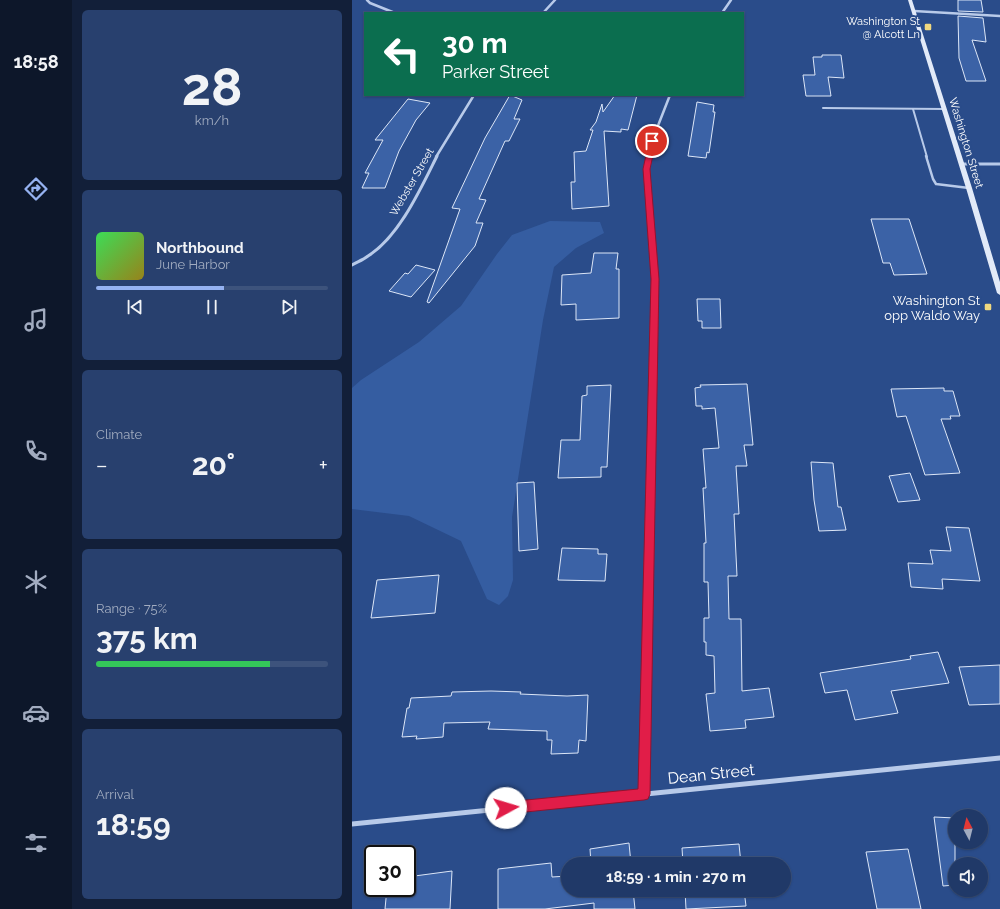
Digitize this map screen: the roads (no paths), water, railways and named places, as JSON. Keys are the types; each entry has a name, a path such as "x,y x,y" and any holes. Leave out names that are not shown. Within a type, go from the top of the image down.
{"main road":[{"name":"Washington Street","path":"910,0 962,164 1000,293"}],"street":[{"path":"367,0 370,3 392,12"},
{"path":"544,12 555,0"},
{"path":"723,12 731,0"},
{"path":"914,11 1000,16"},
{"name":"Webster Street","path":"352,266 369,256 385,242 412,205 453,127 473,96"},
{"path":"644,794 655,279 646,169 652,141 670,96"},
{"path":"962,164 1000,164"},
{"name":"Dean Street","path":"352,824 1000,758"}],"lane":[{"path":"823,108 945,109"},
{"path":"913,109 933,179 936,184 969,188"}],"place":[{"name":"Washington St @ Alcott Ln","path":"928,27"},
{"name":"Washington St opp Waldo Way","path":"988,307"}]}
